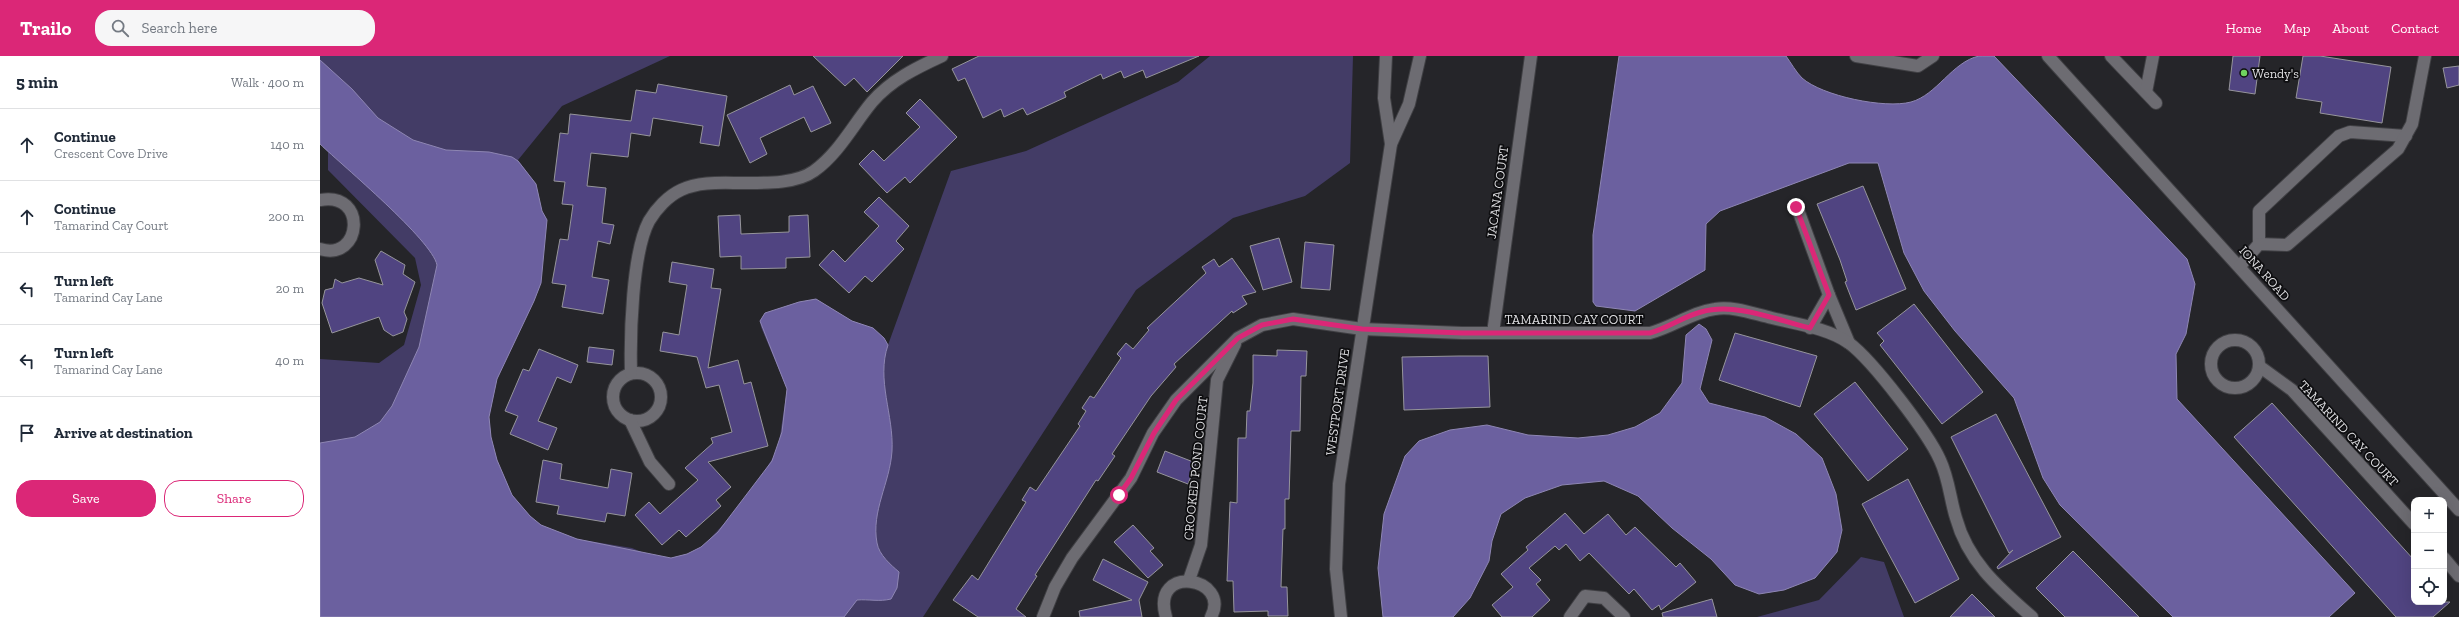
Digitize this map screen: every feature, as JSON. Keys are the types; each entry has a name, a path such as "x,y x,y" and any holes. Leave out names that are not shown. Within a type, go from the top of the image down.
{"street":[{"path":"631,373 631,327 641,247 649,222 664,201 680,190 697,184 766,182 798,178 813,172 843,142 873,101 888,87 902,77 942,56"},
{"name":"WESTPORT DRIVE","path":"1386,56 1384,98 1390,144"},
{"name":"WESTPORT DRIVE","path":"1341,617 1336,569 1336,528 1339,484 1390,144 1408,104 1420,56"},
{"name":"JACANA COURT","path":"1493,333 1531,56"},
{"path":"1856,56 1892,59 1918,66 1933,56"},
{"name":"IONA ROAD","path":"2048,56 2240,266 2459,510"},
{"path":"2110,56 2156,103"},
{"path":"2146,92 2153,56"},
{"path":"2259,244 2287,245 2398,149 2412,124 2425,56"},
{"path":"2240,266 2259,244 2259,211 2339,136 2350,132 2406,136"},
{"path":"320,200 336,200 344,204 352,214 355,226 348,242 342,247 334,250 320,249"},
{"name":"TAMARIND CAY COURT","path":"1796,207 1829,295 1849,343"},
{"path":"1810,328 1829,295"},
{"name":"TAMARIND CAY COURT","path":"1043,617 1056,587 1072,558 1131,478 1164,416 1188,385 1238,338 1262,325 1293,319 1362,329 1493,333 1650,333 1667,328 1700,312 1717,309 1737,310 1810,328 1831,334 1849,343 1877,372 1918,426 1940,459 1947,477 1956,518 1963,540 1973,559 1997,587 2032,617"},
{"name":"CROOKED POND COURT","path":"1189,580 1201,545 1218,380 1238,338"},
{"path":"2234,340 2249,345 2258,358 2259,366 2253,380 2246,385 2231,388 2217,380 2210,366 2214,351 2227,341 2234,340"},
{"name":"TAMARIND CAY COURT","path":"2259,366 2292,390 2411,521"},
{"path":"630,420 638,421 650,418 658,409 661,402 659,386 654,379 639,373 631,373 618,382 613,396 618,411 630,420 650,462 669,484"},
{"path":"2447,562 2459,576"},
{"path":"1166,617 1164,600 1167,592 1173,586 1189,580 1204,586 1209,591 1214,606 1211,617"},
{"path":"1570,617 1585,596 1604,598 1624,617"}],"shaded area":[{"path":"320,56 670,56 562,106 518,160 536,184 542,211 547,220 541,283 497,379 489,417 491,437 497,460 512,495 530,516 541,525 577,539 632,548 651,556 671,558 687,554 702,547 735,512 758,482 778,449 787,389 761,327 760,321 765,313 799,302 816,299 852,321 873,328 884,338 888,345 951,171 1026,151 1178,82 1210,56 1353,56 1350,163 1305,196 1233,218 1136,290 923,617 320,617 320,359 379,363 404,345 421,285 415,258 328,170 328,152 320,144"},
{"path":"1619,56 1786,56 1802,78 1824,90 1838,95 1870,102 1900,104 1911,102 1929,93 1952,71 1969,59 1979,56 1994,56 2187,259 2195,284 2186,334 2176,354 2177,399 2355,593 2329,617 2173,617 2060,505 2043,478 2014,398 1955,331 1924,291 1904,253 1878,163 1849,163 1720,211 1706,224 1705,270 1635,311 1596,306 1593,302 1593,235"},
{"path":"320,60 352,89 378,118 413,140 446,150 489,152 512,157 518,161 536,184 542,211 547,220 541,283 497,379 489,417 491,437 497,460 512,495 530,516 541,525 577,539 671,558 687,554 701,547 718,532 772,461 782,432 787,389 760,321 765,313 799,302 816,299 852,321 873,328 884,338 888,345 884,371 891,424 892,451 891,463 879,508 876,531 877,543 880,552 899,572 897,588 891,599 857,600 844,617 320,617 320,443 355,437 380,422 392,406 419,347 437,265 420,239 404,222 366,185 320,144"},
{"path":"1699,324 1706,329 1712,340 1700,389 1709,403 1765,417 1796,434 1822,458 1836,494 1842,530 1837,552 1815,578 1784,590 1759,594 1735,585 1711,559 1672,528 1638,496 1604,481 1562,485 1525,498 1501,514 1492,541 1489,561 1470,598 1453,617 1383,617 1378,568 1384,514 1405,456 1419,441 1450,430 1487,425 1528,435 1578,438 1608,435 1635,427 1660,413 1682,383 1686,335"},
{"path":"1861,557 1884,562 1904,617 1757,617 1819,600"}],"building":[{"path":"813,56 903,56 867,92 854,78 845,86"},
{"path":"979,56 1199,56 1146,78 1143,70 1124,78 1121,71 1103,79 1101,74 1064,92 1066,97 1027,115 1023,108 1004,117 1001,109 983,118 965,78 958,81 952,69"},
{"name":"Wendy's","path":"2233,56 2260,56 2255,94 2229,90"},
{"path":"2303,56 2320,56 2391,67 2382,123 2320,113 2322,102 2296,98"},
{"path":"2459,66 2459,85 2447,88 2443,68"},
{"path":"658,84 727,96 719,146 700,143 703,126 653,118 650,136 631,133 628,157 591,153 587,186 606,188 602,223 614,225 610,244 598,241 592,277 609,280 603,314 562,307 566,285 552,283 560,239 568,240 573,205 562,204 565,182 554,181 560,133 568,134 570,114 631,121 636,90 656,93"},
{"path":"790,85 794,95 813,86 831,123 811,132 804,117 760,138 767,154 750,163 727,115"},
{"path":"920,99 957,137 910,183 905,177 887,193 859,164 873,150 884,161 920,127 906,113"},
{"path":"1863,186 1906,289 1856,310 1845,282 1847,281 1840,260 1817,204"},
{"path":"879,197 909,226 896,241 904,249 872,282 865,276 849,293 819,265 833,250 845,262 879,226 864,212"},
{"path":"740,215 741,234 789,232 789,216 808,215 810,257 786,258 786,268 741,269 741,256 720,257 718,216"},
{"path":"1279,238 1292,282 1263,290 1250,246"},
{"path":"1305,242 1334,245 1330,290 1301,288"},
{"path":"381,251 405,265 403,274 415,282 404,312 407,319 403,332 393,336 384,330 379,317 332,333 322,303 325,290 333,288 335,279 342,283 359,278 383,285 375,260"},
{"path":"1232,258 1256,292 1242,296 1247,304 1233,313 1232,311 1174,364 1176,367 1151,396 1112,454 1115,456 1098,481 1096,480 1035,575 1037,576 1016,609 1026,617 978,617 953,600 972,575 978,580 1026,502 1022,500 1030,487 1036,491 1080,426 1078,424 1086,411 1082,408 1090,396 1094,398 1121,358 1117,354 1126,343 1133,349 1149,330 1147,328 1206,273 1202,267 1214,259 1219,267"},
{"path":"672,262 714,269 711,288 721,289 708,368 738,360 744,384 751,382 768,446 708,462 731,487 716,500 721,506 686,537 679,530 662,545 635,515 649,502 660,514 698,480 685,468 713,443 711,438 732,432 719,385 706,388 697,357 660,351 663,332 679,335 687,285 669,282"},
{"path":"1914,304 1983,392 1942,424 1880,345 1884,341 1877,333"},
{"path":"1735,333 1817,356 1800,407 1719,380"},
{"path":"589,347 614,350 612,365 587,362"},
{"path":"539,349 578,365 571,383 557,377 538,421 557,428 548,450 510,434 518,416 505,411 523,369 529,371"},
{"path":"1277,350 1307,351 1306,376 1301,376 1300,431 1291,431 1289,499 1285,499 1285,529 1283,529 1281,587 1287,587 1288,616 1268,616 1268,611 1234,612 1233,581 1227,581 1230,502 1237,503 1238,438 1246,438 1247,411 1250,411 1253,383 1253,355 1277,356"},
{"path":"1488,356 1490,407 1404,410 1402,357"},
{"path":"1855,382 1908,449 1868,481 1814,414"},
{"path":"2272,403 2411,557 2411,605 2447,605 2433,617 2396,617 2234,437"},
{"path":"1996,414 2061,537 1998,569 1997,567 2013,550 2009,553 1951,437"},
{"path":"1165,451 1196,463 1188,484 1157,472"},
{"path":"543,460 562,464 560,479 608,488 611,469 632,473 625,516 607,513 605,522 557,514 559,506 536,502"},
{"path":"1908,479 1959,579 1915,603 1862,504"},
{"path":"1565,513 1584,534 1608,514 1626,535 1635,527 1676,567 1680,563 1696,582 1661,610 1659,605 1652,610 1634,589 1629,594 1589,553 1580,561 1566,544 1559,550 1555,546 1529,568 1541,580 1536,584 1550,600 1532,617 1502,617 1492,605 1513,587 1501,574 1528,550 1526,547"},
{"path":"1133,525 1154,548 1150,551 1163,565 1148,578 1114,542"},
{"path":"2073,551 2139,617 2065,617 2036,588"},
{"path":"1103,559 1148,582 1139,600 1142,617 1080,617 1079,611 1132,600 1093,580"},
{"path":"1972,594 1995,617 1950,617"},
{"path":"1712,599 1717,617 1663,617 1662,613"}],"place":[{"name":"Wendy's","path":"2244,73"}],"route":[{"path":"1119,495 1131,478 1164,416 1188,385 1238,338 1262,325 1293,319 1362,329 1462,333 1650,333 1667,328 1700,312 1717,309 1737,310 1810,328 1829,295 1796,207"}]}
